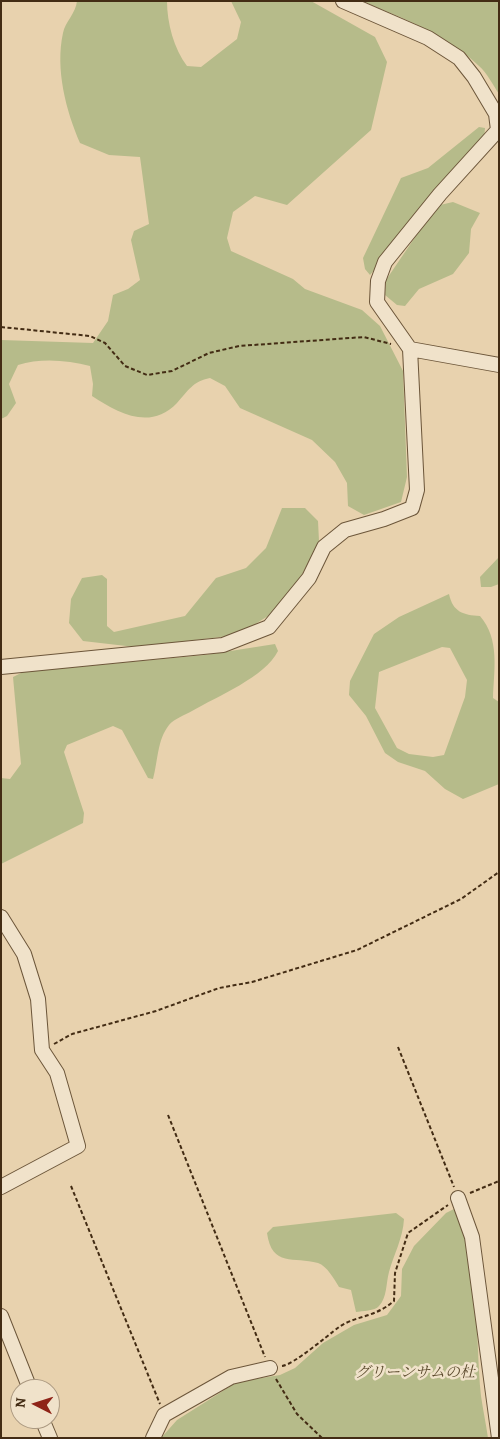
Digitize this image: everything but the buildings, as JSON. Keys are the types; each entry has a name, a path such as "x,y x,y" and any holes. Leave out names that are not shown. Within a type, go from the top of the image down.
{"street":[{"path":"1,667 223,645 269,627 308,578 324,547 345,530 384,519 412,508 417,490 410,349 377,302 378,281 384,262 440,194 498,130 496,114 474,77 459,58 428,38 343,1"},
{"path":"410,349 499,365"},
{"path":"1,917 24,954 38,999 42,1050 57,1073 78,1146 1,1187"},
{"path":"458,1198 472,1237 499,1438"},
{"path":"1,1316 26,1379"},
{"path":"153,1438 164,1415 231,1377 270,1368"}],"path":[{"path":"1,327 90,336 105,343 125,366 147,375 172,371 209,354 239,346 364,337 392,344"},
{"path":"42,1050 72,1034 156,1011 219,988 252,982 357,950 461,899 499,872"},
{"path":"398,1046 458,1198"},
{"path":"168,1115 270,1368 296,1414 322,1438"},
{"path":"270,1368 287,1366 344,1324 381,1312 394,1301 395,1273 408,1233 458,1198 499,1181"},
{"path":"71,1186 164,1415"}],"green space":[{"path":"77,1 167,1 172,35 178,52 187,66 201,67 237,39 241,22 231,1 311,1 375,37 387,62 371,130 287,205 255,196 233,212 227,238 231,251 293,279 305,289 362,310 380,326 403,371 407,477 401,502 364,515 348,506 347,483 335,462 312,440 240,408 225,386 210,378 195,384 167,411 145,418 123,413 92,396 93,384 90,366 72,362 35,361 18,365 9,384 16,403 7,416 1,419 1,340 93,343 108,321 113,295 128,289 140,280 131,240 134,231 149,224 140,157 109,155 80,143 66,104 61,75 61,47 64,29 75,10"},
{"path":"362,1 499,1 499,94 482,69 453,45 424,28"},
{"path":"479,127 485,128 484,141 370,275 365,269 363,258 401,178 428,168"},
{"path":"453,202 480,213 471,229 469,253 453,274 419,289 405,306 397,305 385,295 386,280 422,227 440,205"},
{"path":"282,508 305,508 318,521 319,541 294,590 268,616 238,635 135,647 83,641 69,623 71,599 82,578 102,575 107,579 107,626 114,632 185,616 216,578 246,568 266,548"},
{"path":"499,557 499,584 491,587 481,587 480,577"},
{"path":"449,594 456,609 469,615 480,616 486,625 491,635 494,655 493,698 499,702 499,784 463,799 445,789 425,771 398,762 385,753 366,716 349,695 350,681 374,634 399,617","holes":["442,647 450,648 467,680 465,697 444,755 433,757 409,754 397,748 375,708 379,672"]},
{"path":"275,644 278,651 263,669 240,685 169,725 162,737 153,779 148,778 122,730 113,726 67,745 64,752 84,813 83,823 1,864 1,778 10,779 21,764 13,677 23,672 205,655"},
{"name":"グリーンサムの杜","path":"454,1209 463,1231 473,1277 481,1396 488,1438 161,1438 177,1420 237,1382 280,1375 295,1368 323,1343 354,1325 387,1315 401,1296 402,1269 414,1246 446,1213"},
{"path":"396,1213 404,1219 403,1226 382,1303 375,1309 356,1312 351,1290 339,1287 330,1273 318,1263 279,1256 270,1244 267,1233 273,1227"}]}
